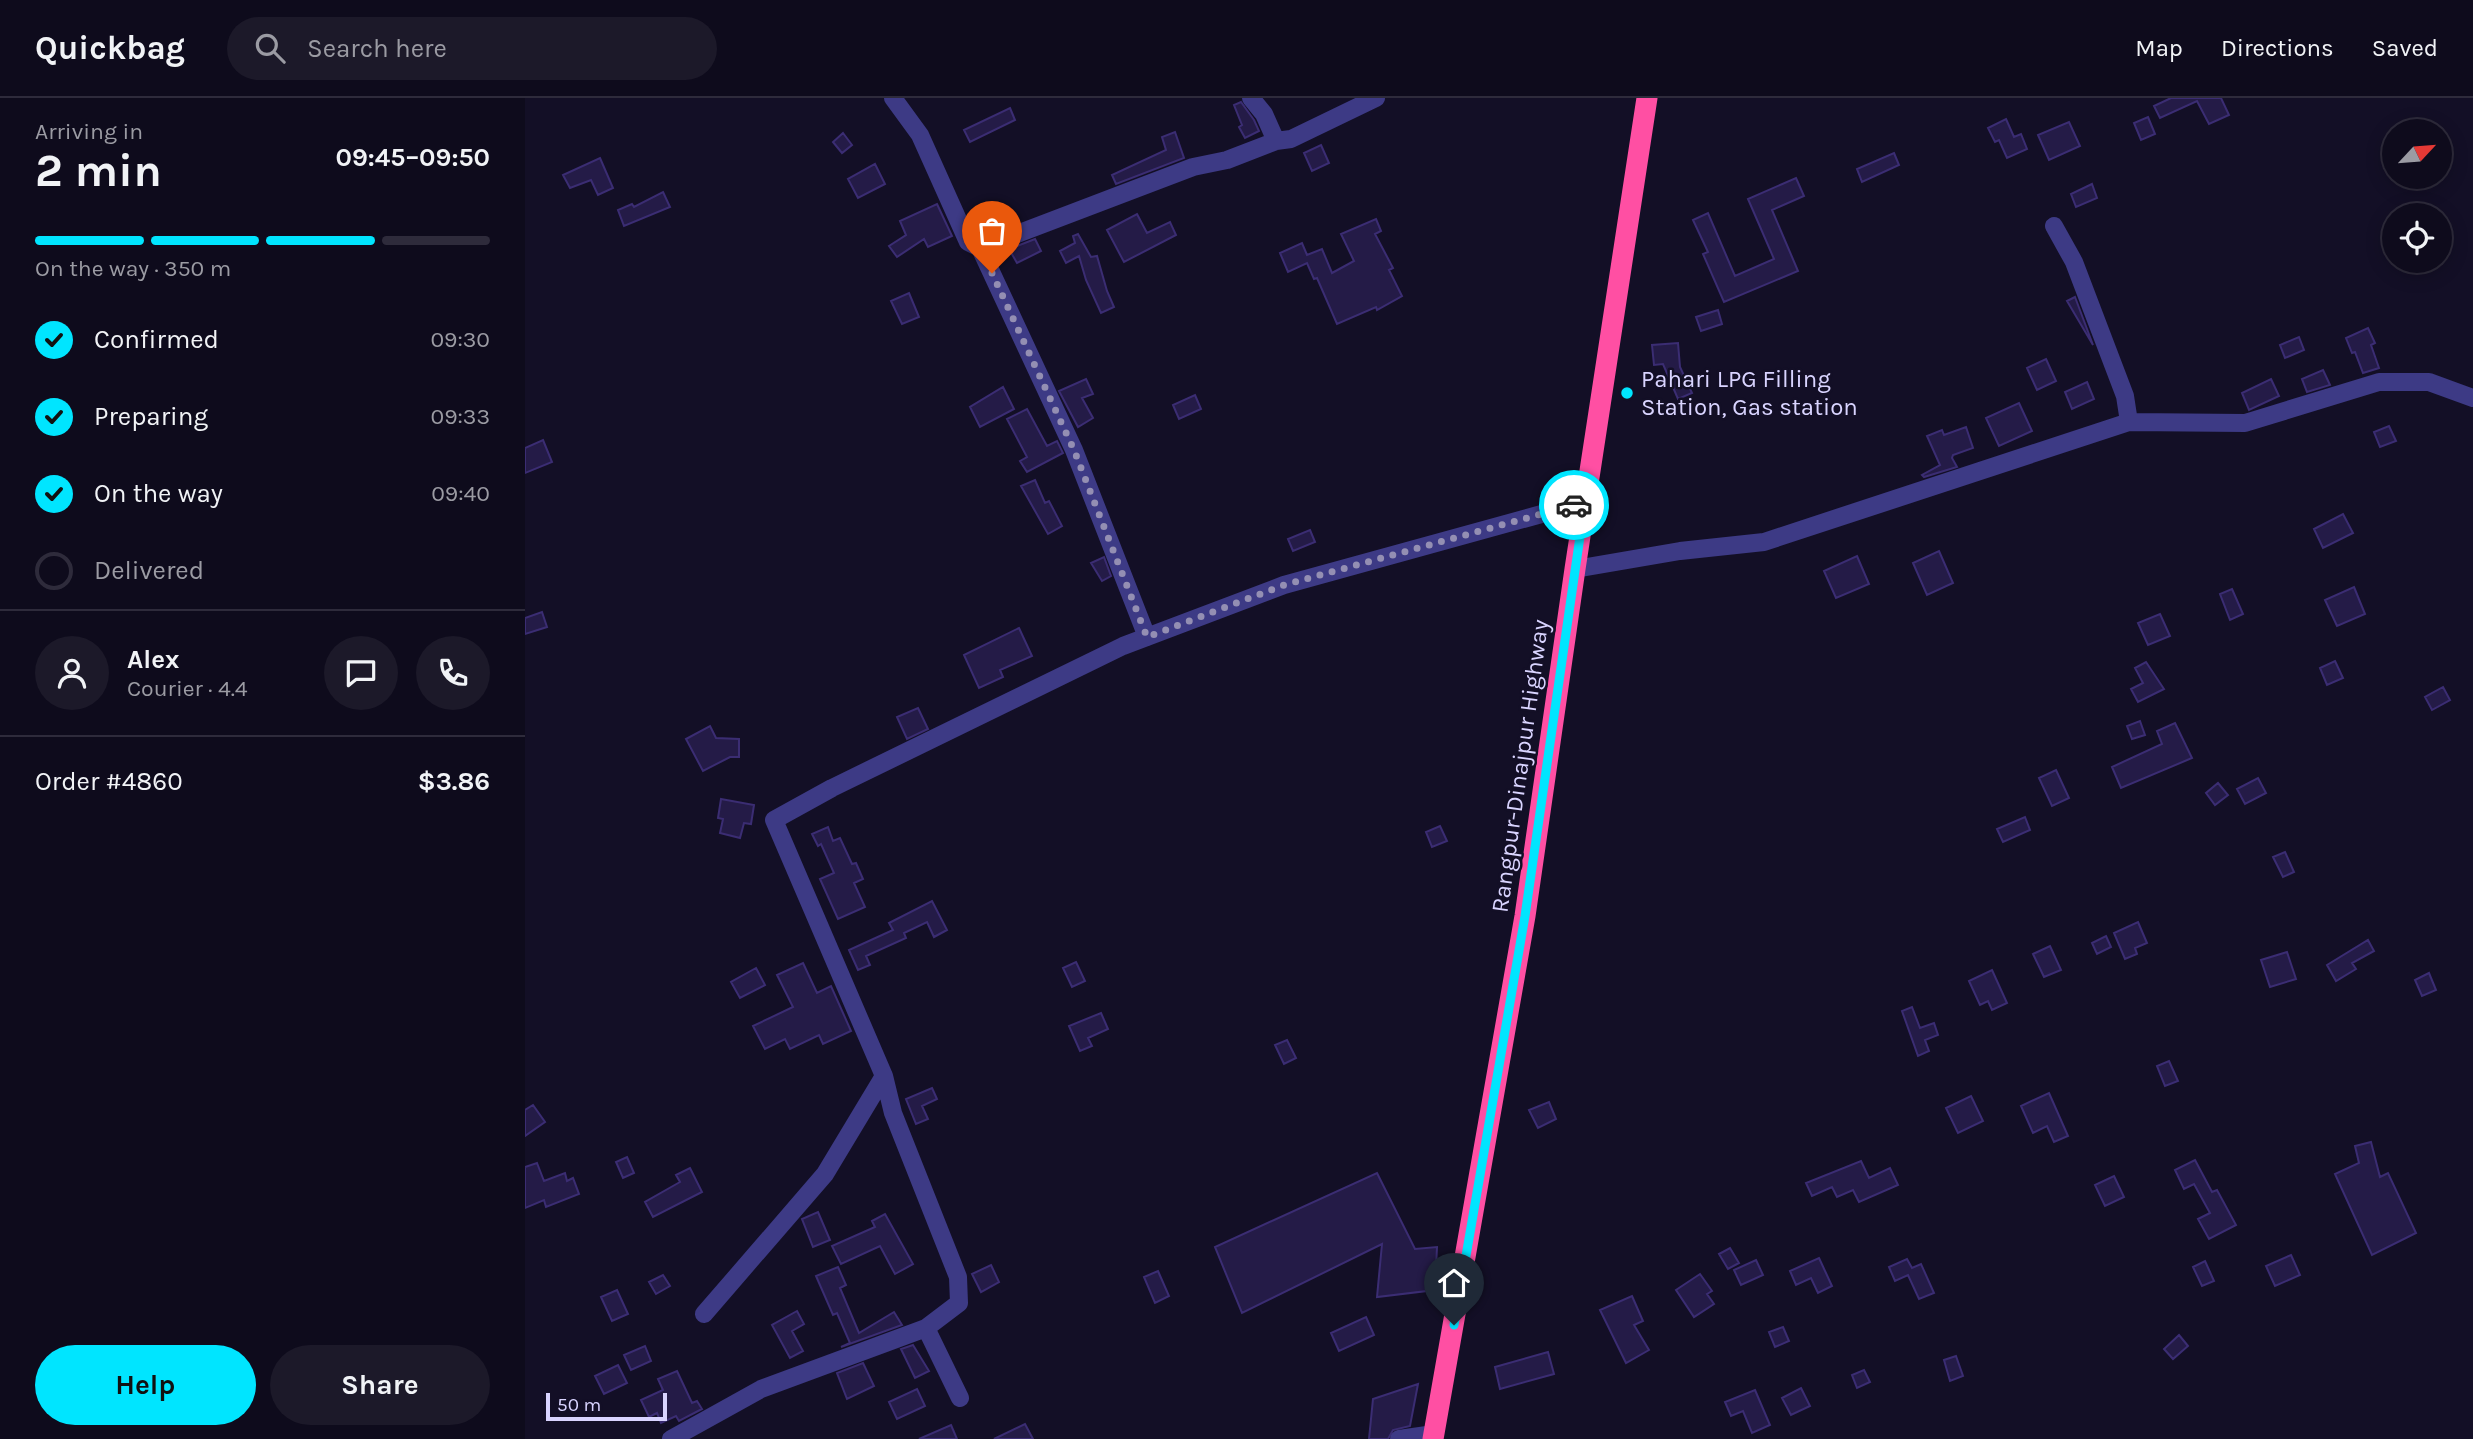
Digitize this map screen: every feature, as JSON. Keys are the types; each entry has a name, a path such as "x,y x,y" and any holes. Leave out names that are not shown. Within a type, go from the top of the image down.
{"highway":[{"name":"Rangpur-Dinajpur Highway","path":"1434,1436 1525,916 1647,98"}],"street":[{"path":"893,98 920,135 968,242 980,248 1074,450 1147,637"},
{"path":"1251,98 1264,114 1276,141"},
{"path":"980,248 1193,167 1227,160 1276,141 1291,139 1376,98"},
{"path":"2054,226 2074,262 2125,396 2129,422"},
{"path":"1575,569 1680,551 1764,542 2129,422 2245,423 2379,382 2429,382 2473,398"},
{"path":"671,1439 761,1389 926,1328 959,1303 958,1278 893,1113 884,1076 774,820 832,788 1123,646 1284,585 1585,502"},
{"path":"705,1314 825,1174 884,1076"},
{"path":"926,1328 960,1398"},
{"path":"1399,1439 1434,1436"}],"building":[{"path":"2171,98 2221,98 2229,115 2209,124 2197,101 2160,118 2154,106"},
{"path":"1241,102 1259,131 1245,138 1239,127 1242,125 1234,105"},
{"path":"1010,108 1015,120 970,142 964,130"},
{"path":"2148,117 2155,134 2141,140 2134,123"},
{"path":"2006,119 2014,137 2021,134 2027,149 2007,158 1999,140 1995,142 1988,128"},
{"path":"2069,122 2080,146 2049,160 2038,135"},
{"path":"1175,132 1184,158 1116,184 1112,175 1166,150 1162,137"},
{"path":"843,133 852,145 842,153 833,142"},
{"path":"1321,145 1329,163 1312,171 1304,153"},
{"path":"1894,153 1899,165 1862,182 1857,169"},
{"path":"600,158 613,188 598,195 591,180 570,188 563,175"},
{"path":"875,164 885,184 858,198 848,179"},
{"path":"1796,178 1804,196 1772,210 1798,271 1724,302 1703,254 1708,252 1693,220 1708,213 1735,276 1774,259 1748,199"},
{"path":"2092,184 2097,198 2076,207 2071,194"},
{"path":"663,192 670,207 624,226 618,210 632,204 634,207"},
{"path":"937,204 952,236 928,247 924,239 897,257 889,246 906,235 900,221"},
{"path":"1137,214 1147,233 1170,222 1176,235 1124,262 1107,230"},
{"path":"1376,219 1381,231 1375,234 1393,268 1389,270 1402,296 1377,310 1376,307 1337,324 1317,278 1314,279 1307,263 1288,272 1280,253 1302,243 1307,255 1322,249 1332,273 1354,261 1341,234"},
{"path":"1078,234 1091,257 1097,256 1114,307 1101,313 1086,280 1079,256 1066,263 1060,251 1075,243 1073,236"},
{"path":"1035,239 1041,251 1017,263 1009,249"},
{"path":"909,293 919,317 902,324 891,301"},
{"path":"2075,297 2093,345 2067,301"},
{"path":"1718,310 1722,324 1701,331 1696,317"},
{"path":"2368,328 2375,343 2371,345 2379,368 2363,373 2346,338"},
{"path":"2299,337 2304,350 2285,358 2280,345"},
{"path":"1678,343 1680,367 1692,393 1678,399 1663,364 1654,365 1652,345"},
{"path":"2046,359 2056,381 2037,390 2027,368"},
{"path":"2323,370 2330,385 2307,392 2302,379"},
{"path":"1086,379 1093,394 1082,398 1093,418 1078,427 1059,391"},
{"path":"2271,379 2279,396 2249,410 2242,393"},
{"path":"2087,382 2094,399 2072,409 2065,392"},
{"path":"1003,387 1014,409 980,427 970,407"},
{"path":"1195,395 1201,409 1179,419 1173,405"},
{"path":"2019,403 2032,431 1999,446 1986,418"},
{"path":"1027,409 1047,446 1057,441 1063,453 1027,472 1020,461 1027,457 1007,419"},
{"path":"2389,426 2396,441 2380,447 2374,432"},
{"path":"1966,427 1973,448 1953,455 1957,467 1924,477 1922,475 1940,465 1927,436 1942,430 1944,435"},
{"path":"543,440 552,462 525,473 525,448"},
{"path":"1035,480 1045,503 1049,501 1062,526 1048,534 1021,486"},
{"path":"2343,514 2353,533 2323,548 2314,529"},
{"path":"1310,530 1315,542 1293,551 1288,539"},
{"path":"1939,551 1953,583 1927,595 1913,563"},
{"path":"1857,556 1869,584 1836,598 1824,571"},
{"path":"1104,557 1111,576 1102,581 1091,563"},
{"path":"2354,587 2365,614 2337,626 2325,600"},
{"path":"2232,589 2243,614 2230,620 2220,594"},
{"path":"542,612 547,627 525,634 525,618"},
{"path":"2160,614 2170,636 2148,645 2138,623"},
{"path":"1019,628 1032,656 1000,670 1003,677 979,688 964,655"},
{"path":"2335,661 2343,678 2327,685 2320,668"},
{"path":"2146,662 2164,689 2138,702 2131,689 2143,683 2135,668"},
{"path":"2443,687 2450,700 2432,710 2425,697"},
{"path":"918,708 928,729 907,739 897,717"},
{"path":"2140,721 2145,735 2132,739 2127,726"},
{"path":"2175,723 2192,758 2121,788 2112,767 2162,744 2157,731"},
{"path":"710,726 716,738 739,739 739,757 730,757 703,771 686,739"},
{"path":"2056,770 2069,798 2052,806 2039,778"},
{"path":"2258,778 2266,793 2245,804 2237,789"},
{"path":"2218,783 2228,795 2215,805 2206,793"},
{"path":"721,799 754,805 751,824 744,823 740,838 720,833 723,819 718,818"},
{"path":"2025,817 2030,830 2003,842 1997,829"},
{"path":"1440,826 1447,841 1432,847 1426,832"},
{"path":"828,827 833,841 840,838 852,864 856,863 863,879 854,883 865,907 838,919 820,879 834,873 821,844 818,846 812,834"},
{"path":"2285,852 2294,872 2283,877 2273,857"},
{"path":"932,901 947,930 934,937 927,922 904,933 906,938 866,956 870,965 858,970 849,950 893,930 889,923"},
{"path":"2138,922 2147,943 2135,948 2137,954 2125,959 2114,933"},
{"path":"2106,936 2111,947 2097,954 2092,943"},
{"path":"2368,940 2374,951 2352,963 2356,969 2336,981 2327,965"},
{"path":"2050,946 2061,970 2044,977 2033,954"},
{"path":"2287,952 2296,979 2270,987 2261,960"},
{"path":"1076,962 1085,981 1072,987 1063,968"},
{"path":"803,963 817,993 831,986 851,1031 823,1044 819,1035 790,1049 785,1039 765,1049 753,1026 793,1007 777,975"},
{"path":"756,968 765,985 740,998 731,982"},
{"path":"1992,970 2007,1003 1992,1010 1988,1001 1980,1005 1969,981"},
{"path":"2429,973 2436,990 2422,996 2415,980"},
{"path":"1912,1007 1920,1028 1934,1023 1938,1035 1925,1040 1929,1051 1918,1056 1902,1011"},
{"path":"1101,1013 1108,1029 1088,1038 1092,1046 1080,1051 1069,1026"},
{"path":"1287,1040 1296,1058 1284,1064 1275,1045"},
{"path":"2169,1061 2178,1081 2165,1086 2157,1066"},
{"path":"932,1088 937,1099 922,1106 928,1119 916,1124 906,1099"},
{"path":"2049,1093 2068,1136 2054,1142 2047,1126 2033,1133 2021,1106"},
{"path":"1971,1096 1983,1121 1958,1133 1946,1108"},
{"path":"1549,1102 1556,1119 1538,1128 1529,1110"},
{"path":"533,1105 545,1122 525,1136 525,1110"},
{"path":"2371,1142 2380,1177 2388,1173 2416,1233 2372,1255 2335,1174 2359,1163 2355,1146"},
{"path":"627,1157 634,1173 623,1178 616,1162"},
{"path":"2195,1160 2212,1192 2217,1190 2236,1225 2209,1239 2198,1219 2210,1213 2194,1184 2184,1189 2175,1170"},
{"path":"1861,1161 1869,1178 1890,1168 1898,1185 1859,1202 1853,1190 1837,1197 1832,1187 1812,1196 1806,1183"},
{"path":"537,1163 544,1181 565,1173 567,1181 573,1178 579,1194 546,1207 544,1200 525,1208 525,1167"},
{"path":"690,1168 702,1192 653,1217 645,1202 680,1182 676,1175"},
{"path":"1377,1173 1415,1249 1437,1247 1435,1290 1377,1297 1382,1244 1242,1313 1215,1247"},
{"path":"2114,1176 2124,1197 2105,1206 2095,1185"},
{"path":"818,1212 830,1240 813,1247 802,1219"},
{"path":"885,1214 913,1264 895,1274 880,1246 841,1264 832,1246 875,1227 872,1221"},
{"path":"1730,1248 1739,1263 1728,1269 1719,1254"},
{"path":"2291,1255 2300,1275 2275,1286 2266,1266"},
{"path":"1819,1258 1832,1286 1818,1293 1811,1278 1796,1285 1790,1271"},
{"path":"1907,1259 1912,1268 1921,1264 1934,1293 1919,1299 1908,1275 1895,1281 1889,1267"},
{"path":"1756,1260 1763,1275 1741,1285 1734,1270"},
{"path":"2205,1261 2214,1281 2202,1286 2193,1267"},
{"path":"991,1265 999,1282 981,1292 972,1274"},
{"path":"838,1267 846,1285 840,1288 859,1333 894,1312 902,1325 841,1347 850,1343 837,1313 833,1315 816,1276"},
{"path":"1158,1271 1169,1296 1155,1303 1144,1277"},
{"path":"1700,1274 1712,1291 1707,1294 1714,1304 1694,1317 1676,1290"},
{"path":"663,1275 670,1286 656,1294 649,1282"},
{"path":"617,1290 628,1314 612,1321 601,1297"},
{"path":"1632,1296 1643,1321 1634,1325 1649,1350 1626,1363 1600,1310"},
{"path":"797,1311 804,1324 792,1331 803,1351 790,1358 772,1325"},
{"path":"1366,1317 1374,1335 1339,1351 1331,1333"},
{"path":"1783,1327 1789,1341 1775,1347 1769,1332"},
{"path":"2179,1335 2188,1346 2173,1359 2164,1349"},
{"path":"913,1345 929,1371 915,1378 901,1349"},
{"path":"645,1346 651,1361 631,1370 624,1355"},
{"path":"1548,1352 1554,1374 1500,1389 1495,1367"},
{"path":"1956,1356 1963,1376 1950,1381 1944,1360"},
{"path":"863,1363 874,1386 847,1399 837,1373"},
{"path":"618,1365 627,1383 604,1394 595,1376"},
{"path":"1864,1370 1870,1382 1857,1388 1852,1375"},
{"path":"677,1371 692,1403 697,1401 702,1409 679,1421 676,1416 661,1423 657,1413 649,1417 641,1400 663,1390 658,1379"},
{"path":"1418,1384 1410,1426 1393,1430 1388,1439 1369,1439 1373,1399"},
{"path":"1801,1388 1810,1406 1791,1415 1782,1398"},
{"path":"917,1389 925,1406 897,1419 889,1402"},
{"path":"1755,1390 1770,1425 1752,1433 1743,1411 1731,1416 1725,1402"},
{"path":"1025,1424 1033,1439 994,1439"},
{"path":"951,1425 957,1439 919,1439"}],"way so far":[{"path":"992,273 1074,450 1147,637 1284,585 1574,505"}],"place":[{"name":"Pahari LPG Filling Station, Gas station","path":"1627,393"}],"route":[{"path":"1454,1325 1525,916 1585,502 1574,505"}]}
